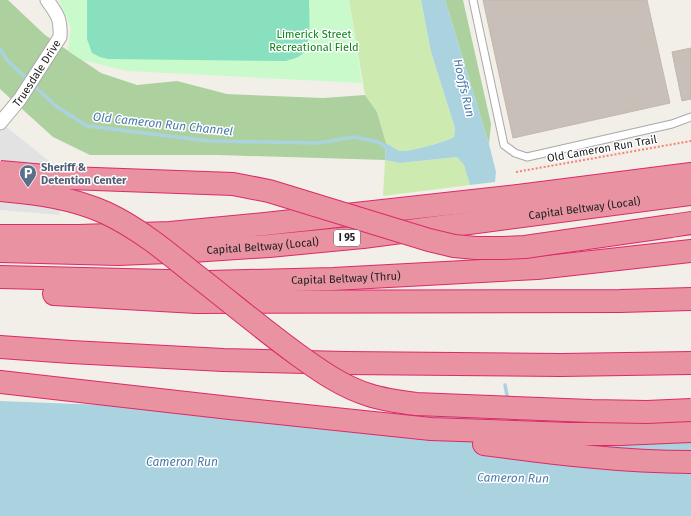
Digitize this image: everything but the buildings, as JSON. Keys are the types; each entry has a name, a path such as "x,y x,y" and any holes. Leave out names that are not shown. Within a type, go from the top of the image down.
{"highway":[{"path":"518,196 553,183 691,161"},
{"path":"0,172 68,178 233,184 250,186 430,240 454,246 476,248 526,247 681,224"},
{"path":"0,236 79,236 170,233 381,212 691,174"},
{"path":"0,190 39,194 83,204 106,213 128,225 163,248 279,341 309,363 332,379 368,395 391,401 440,406 647,412 691,410"},
{"name":"Capital Beltway (Local)","path":"0,251 118,254 269,246 363,237 691,194"},
{"name":"Capital Beltway (Thru)","path":"0,277 209,282 333,279 537,268 691,251"},
{"path":"0,290 196,302 691,300"},
{"path":"0,347 71,352 262,361 561,365 691,363"},
{"path":"0,382 430,429 570,434 620,434 691,431"},
{"path":"430,429 473,442 534,451 626,459 691,462"}],"street":[{"name":"Truesdale Drive","path":"0,123 20,99 60,37 59,17 47,0"}],"lane":[{"path":"473,0 504,144 515,154 527,157 672,124 691,117"}],"path":[{"name":"Old Cameron Run Trail","path":"516,172 691,141"}],"green space":[{"path":"0,0 8,0 45,35 101,73 137,85 177,81 227,94 323,98 365,95 377,112 386,143 385,160 218,155 90,155 53,137 0,89"},
{"name":"Limerick Street Recreational Field","path":"59,0 349,0 362,83 127,71 82,60 68,51 71,28"},
{"name":"Limerick Street Recreational Field","path":"87,0 309,0 308,43 306,49 301,55 286,61 108,59 92,53 87,39"},
{"path":"349,0 421,0 431,52 455,128 454,137 436,144 405,151 400,151 386,143 377,112 365,95"},
{"path":"445,0 463,0 491,124 489,144"},
{"path":"457,157 464,165 470,185 383,196 385,160 400,163"}],"shaded area":[{"name":"Sheriff & Detention Center","path":"0,122 54,165 60,215 0,210"}],"water":[{"name":"Hooffs Run","path":"421,0 445,0 489,144 496,172 495,182 470,185 464,165 457,157 400,163 385,160 386,143 400,151 405,151 436,144 454,137 455,128 431,52"},
{"name":"Cameron Run","path":"0,401 518,417 691,424 691,516 0,516"}],"waterway":[{"name":"Old Cameron Run Channel","path":"0,49 6,59 28,80"},
{"name":"Old Cameron Run Channel","path":"33,85 57,107 87,126 209,141 318,143 354,137 378,142 389,149"},
{"path":"505,385 508,400"}],"place":[{"name":"Sheriff & Detention Center","path":"28,188"}]}
